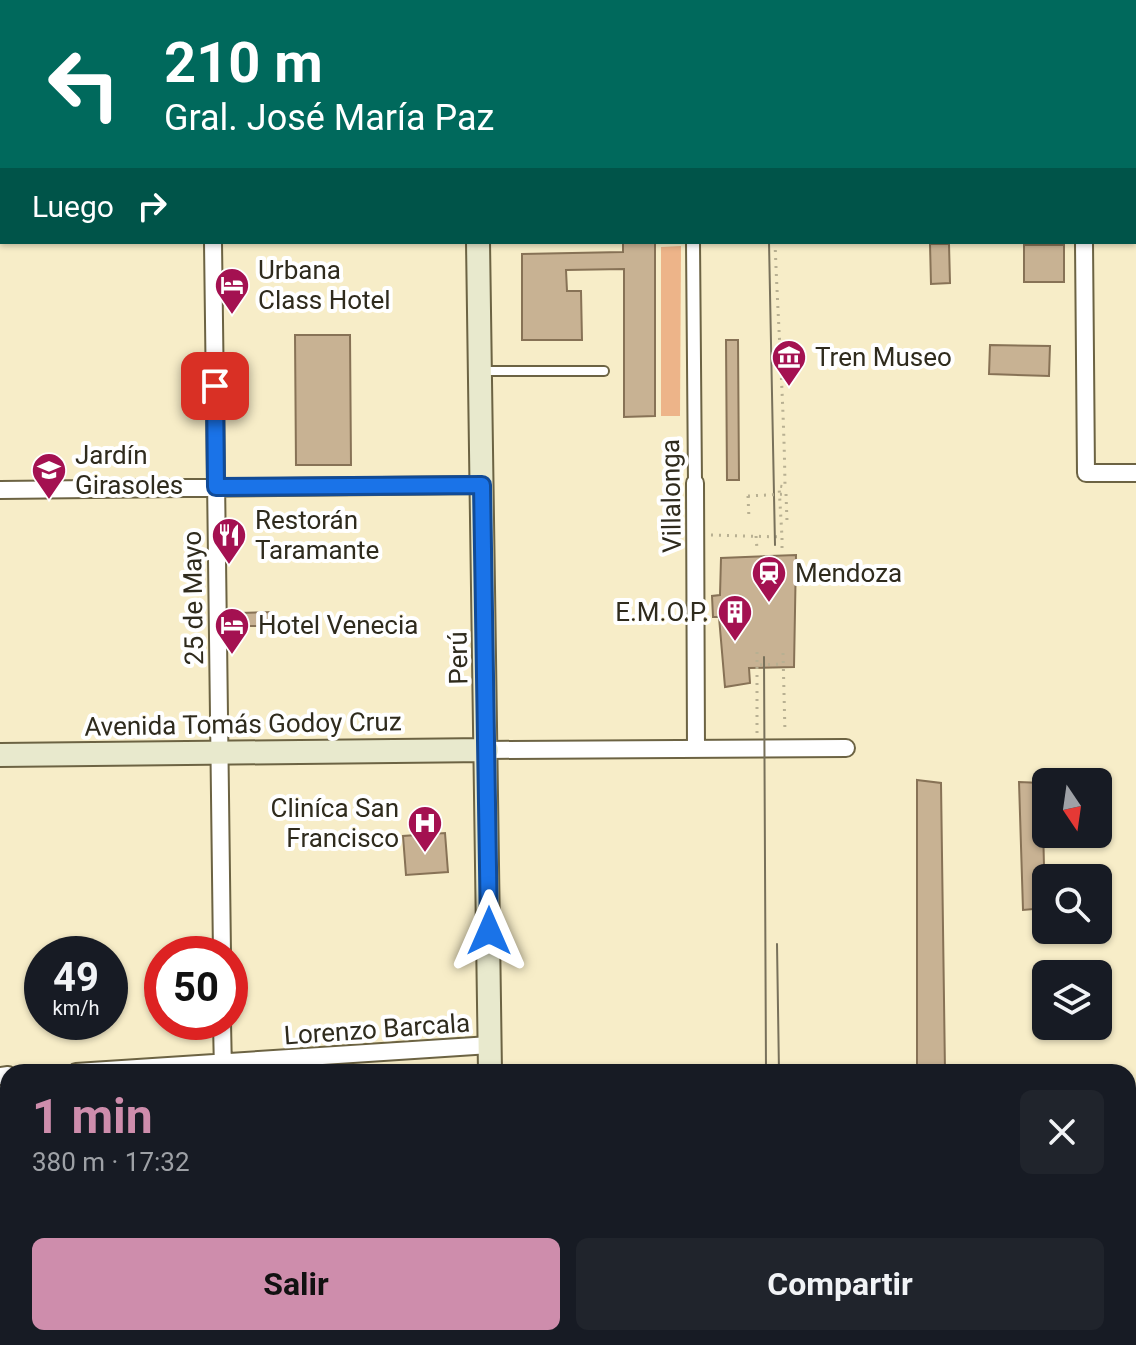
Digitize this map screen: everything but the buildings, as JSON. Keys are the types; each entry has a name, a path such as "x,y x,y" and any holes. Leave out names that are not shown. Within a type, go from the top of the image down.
{"main road":[{"name":"Perú","path":"478,244 490,1064"},
{"name":"Avenida Tomás Godoy Cruz","path":"0,755 487,750"}],"street":[{"name":"25 de Mayo","path":"213,244 222,936"},
{"name":"Villalonga","path":"693,244 696,749"},
{"path":"1084,244 1086,473 1136,473"},
{"path":"0,490 482,485"},
{"path":"487,750 846,748"},
{"path":"222,1040 223,1064"},
{"name":"Lorenzo Barcala","path":"269,1064 490,1045"}],"lane":[{"path":"480,371 604,371"}],"path":[{"path":"775,244 779,367 784,412 785,487 779,486 782,550"},
{"path":"749,519 748,496 786,494 787,521"},
{"path":"695,534 782,537"},
{"path":"756,536 757,549"},
{"path":"757,652 761,749"},
{"path":"783,653 786,748"},
{"path":"757,665 784,664"}],"shaded area":[{"path":"681,246 680,416 661,416 661,247"}],"tram line":[{"path":"769,244 775,545"},
{"path":"764,657 766,1064"},
{"path":"777,944 779,1064"}],"place":[{"name":"Urbana Class Hotel","path":"232,316"},
{"name":"Tren Museo","path":"789,388"},
{"name":"Jardín Girasoles","path":"49,501"},
{"name":"Restorán Taramante","path":"229,566"},
{"name":"Mendoza","path":"769,604"},
{"name":"E.M.O.P.","path":"735,643"},
{"name":"Hotel Venecia","path":"232,656"},
{"name":"Cliníca San Francisco","path":"425,854"}],"route":[{"path":"215,386 216,487 482,485 489,931"}]}
